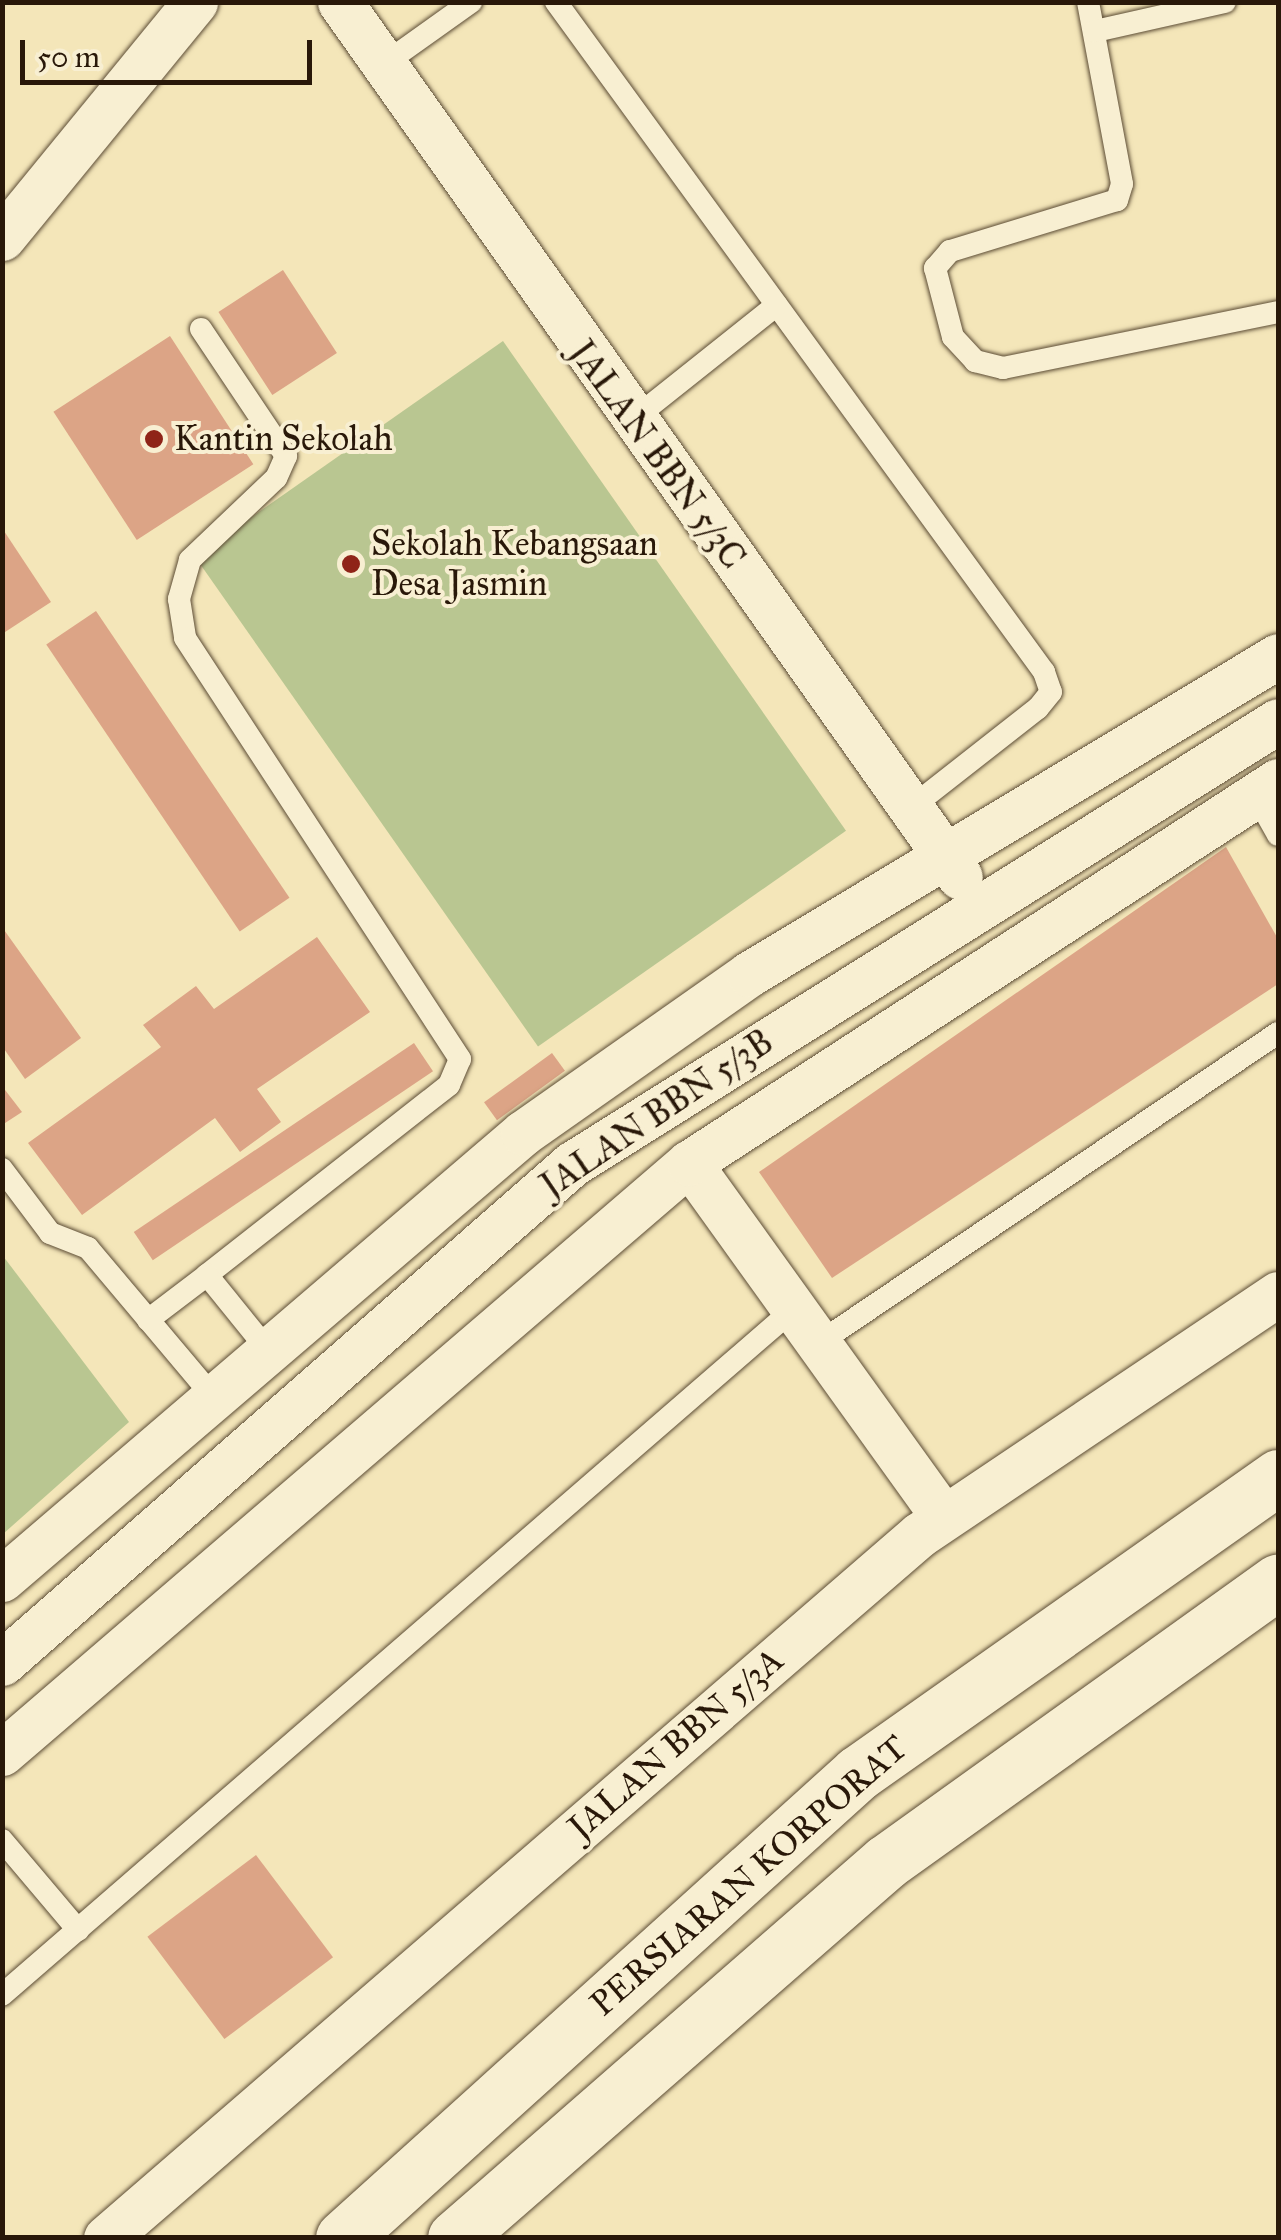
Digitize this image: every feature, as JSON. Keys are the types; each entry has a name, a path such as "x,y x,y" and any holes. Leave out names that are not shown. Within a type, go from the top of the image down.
{"main road":[{"name":"PERSIARAN KORPORAT","path":"343,2238 858,1773 1278,1477"},
{"path":"455,2238 886,1862 1278,1580"}],"street":[{"path":"2,238 196,2"},
{"name":"JALAN BBN 5/3C","path":"340,2 630,421 946,853 978,904"},
{"name":"JALAN BBN 5/3B","path":"2,1579 267,1348 523,1133 749,974 1278,656"},
{"name":"JALAN BBN 5/3B","path":"2,1663 572,1164 978,904 1278,721"},
{"name":"JALAN BBN 5/3B","path":"2,1753 689,1164 1266,786"},
{"path":"689,1164 810,1323 942,1517"},
{"name":"JALAN BBN 5/3A","path":"106,2238 942,1517 1278,1294"}],"lane":[{"path":"384,64 471,2"},
{"path":"556,2 1051,692 912,806"},
{"path":"1088,2 1122,184 1117,200 950,251 936,268 953,337 976,361 1003,368 1278,312"},
{"path":"1095,31 1225,2"},
{"path":"630,421 777,306"},
{"path":"148,1320 449,1085 460,1059 185,638 179,598 190,560 276,478 286,456 201,329"},
{"path":"1266,786 1278,835"},
{"path":"2,1996 810,1323 1278,1033"},
{"path":"2,1169 50,1233 88,1248 212,1396"},
{"path":"206,1275 267,1348"},
{"path":"2,1840 78,1930"}],"green space":[{"path":"503,341 846,831 538,1047 195,557"},
{"path":"3,1256 129,1422 2,1534"}],"building":[{"path":"283,270 337,353 272,395 218,312"},
{"name":"Kantin Sekolah","path":"170,336 253,464 137,540 53,412"},
{"path":"2,528 51,602 2,634"},
{"path":"96,611 289,898 240,931 46,645"},
{"path":"1226,847 1278,939 1278,984 832,1278 759,1172"},
{"path":"2,927 81,1038 25,1079 2,1046"},
{"path":"317,937 370,1012 257,1089 281,1122 240,1152 215,1118 82,1215 28,1143 161,1047 143,1025 196,986 214,1009"},
{"path":"414,1043 433,1071 153,1260 134,1232"},
{"path":"552,1053 565,1071 497,1120 484,1102"},
{"path":"2,1086 22,1112 2,1125"},
{"path":"256,1855 333,1957 224,2039 147,1937"}],"place":[{"name":"Kantin Sekolah","path":"154,439"},
{"name":"Sekolah Kebangsaan Desa Jasmin","path":"351,564"}]}
